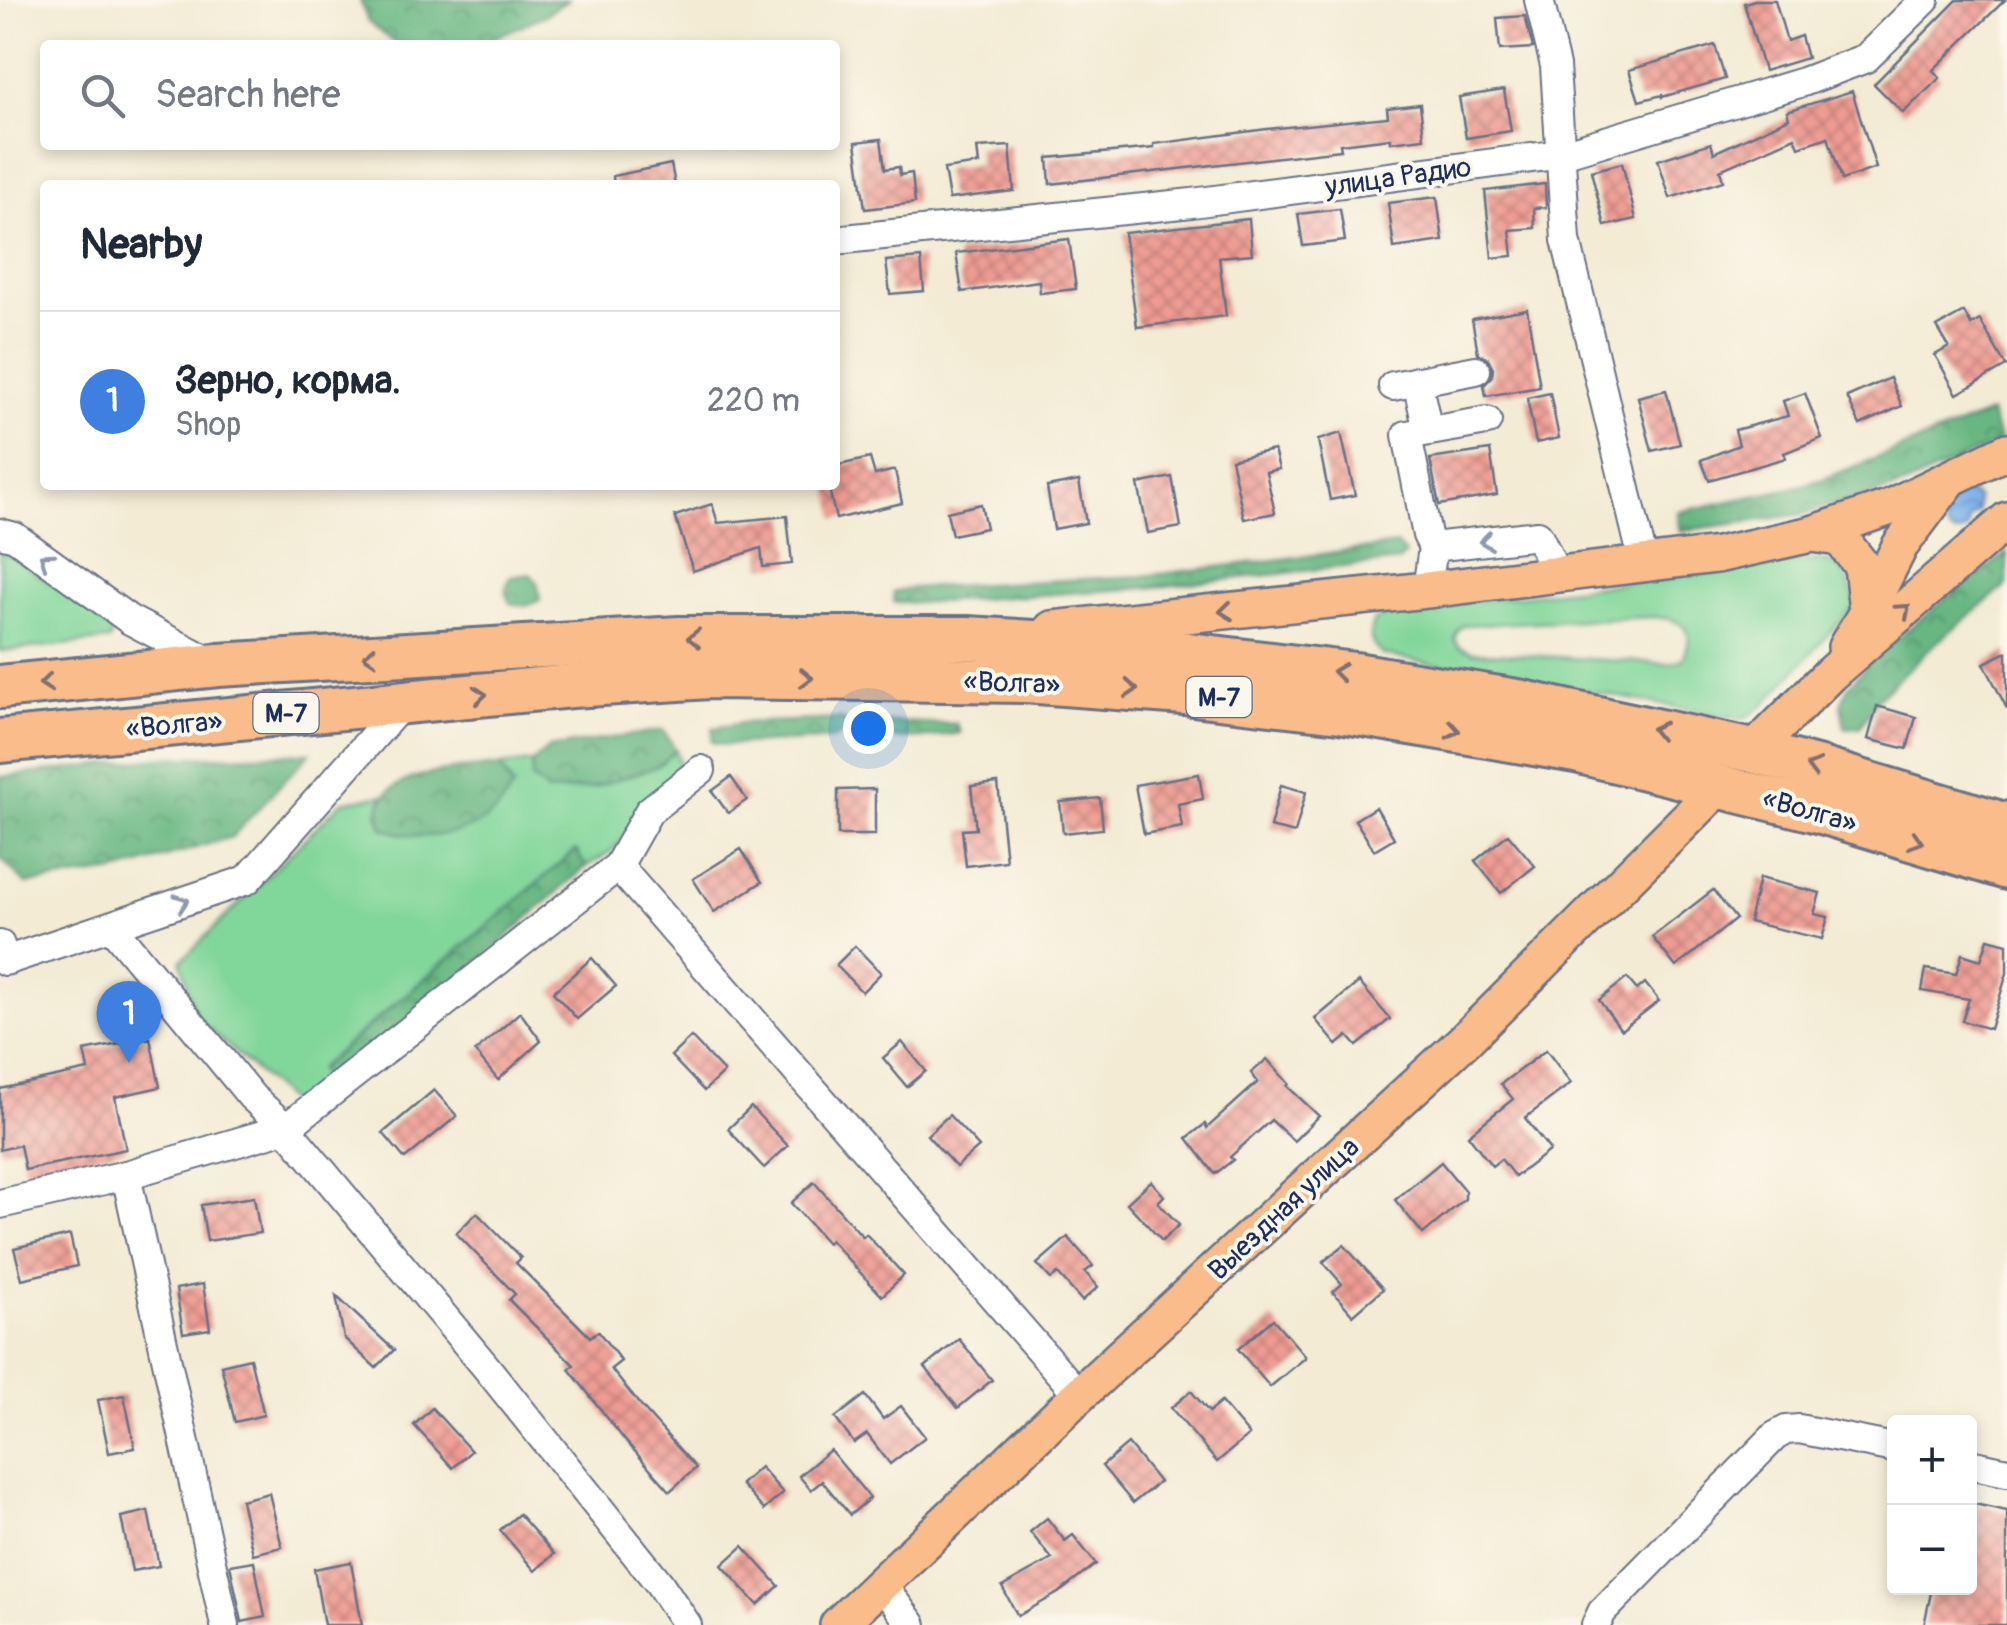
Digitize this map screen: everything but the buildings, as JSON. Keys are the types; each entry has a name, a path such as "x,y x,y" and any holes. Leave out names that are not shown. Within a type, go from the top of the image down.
{"highway":[{"name":"«Волга»","path":"0,688 218,665 679,638 967,638 1139,648 1355,674 1523,702 1827,770 2007,826"},
{"name":"«Волга»","path":"0,741 572,686 709,677 1024,680 1340,711 1576,752 1815,810 2007,868"}],"main road":[{"path":"967,638 1558,575 1717,555 1826,536 1888,508 1939,494 2007,451"},
{"path":"1830,674 1900,546 1939,494"},
{"path":"1939,494 1963,546"},
{"path":"1753,752 1963,546 2007,520"},
{"path":"1826,536 1900,546 1963,546"},
{"path":"1826,536 1862,566 1867,612"},
{"name":"Выездная улица","path":"838,1625 1080,1395 1465,1040 1721,786"}],"street":[{"path":"1539,0 1555,66 1566,240 1644,564"},
{"name":"улица Радио","path":"840,239 1192,203 1562,154 1804,82 1866,58 1926,0"},
{"path":"1428,431 1405,384 1476,370"},
{"path":"1428,590 1433,547 1427,536 1407,435 1487,421"},
{"path":"0,533 15,538 130,620 218,665"},
{"path":"1433,547 1538,534 1558,575"},
{"path":"0,945 5,960 247,880 404,702"},
{"path":"0,1204 126,1175 286,1128 618,866 649,811 701,770"},
{"path":"618,866 1080,1395"},
{"path":"111,926 252,1097 286,1128 486,1367 659,1584 687,1625"},
{"path":"126,1175 225,1625"},
{"path":"1596,1625 1602,1612 1775,1436 1799,1429 1887,1447"},
{"path":"1977,1466 2007,1472"},
{"path":"881,1584 912,1625"}],"green space":[{"path":"360,0 568,0 489,40 391,40 368,22"},
{"path":"1990,413 2000,441 1901,487 1804,514 1680,531 1678,512 1824,479"},
{"path":"1397,545 1405,554 1399,561 1145,588 894,602 893,592 913,588 1143,576"},
{"path":"0,551 110,623 110,640 0,651"},
{"path":"2007,553 2007,585 1931,647 1876,700 1860,727 1845,728 1841,705 1847,688 1873,659"},
{"path":"1816,560 1839,568 1851,588 1855,605 1761,708 1743,719 1383,655 1371,640 1374,620 1398,610","holes":["1665,618 1680,623 1689,640 1683,659 1670,664 1473,652 1460,647 1455,639 1464,625"]},
{"path":"530,574 537,582 540,600 526,606 510,603 505,592 510,577"},
{"path":"842,719 854,728 833,739 724,745 712,742 713,728"},
{"path":"889,722 957,724 960,733 883,739"},
{"path":"663,730 676,750 658,766 592,788 548,792 532,779 532,762 549,748"},
{"path":"676,750 680,767 613,850 586,867 575,851 319,1068 326,1082 291,1103 195,1016 181,961 342,802 383,795 378,815 513,787 500,766 532,762 532,779 661,763"},
{"path":"310,753 232,837 116,872 26,884 0,858 0,777 160,758"},
{"path":"500,766 513,787 500,807 475,825 428,836 383,828 380,809 386,794 400,784 441,772"},
{"path":"576,850 586,867 363,1063 326,1082 319,1069"}],"water":[{"path":"1961,493 1977,498 1978,512 1969,518 1968,529 1955,534 1938,515"}],"place":[{"name":"Зерно, корма.","path":"129,1063"}]}
